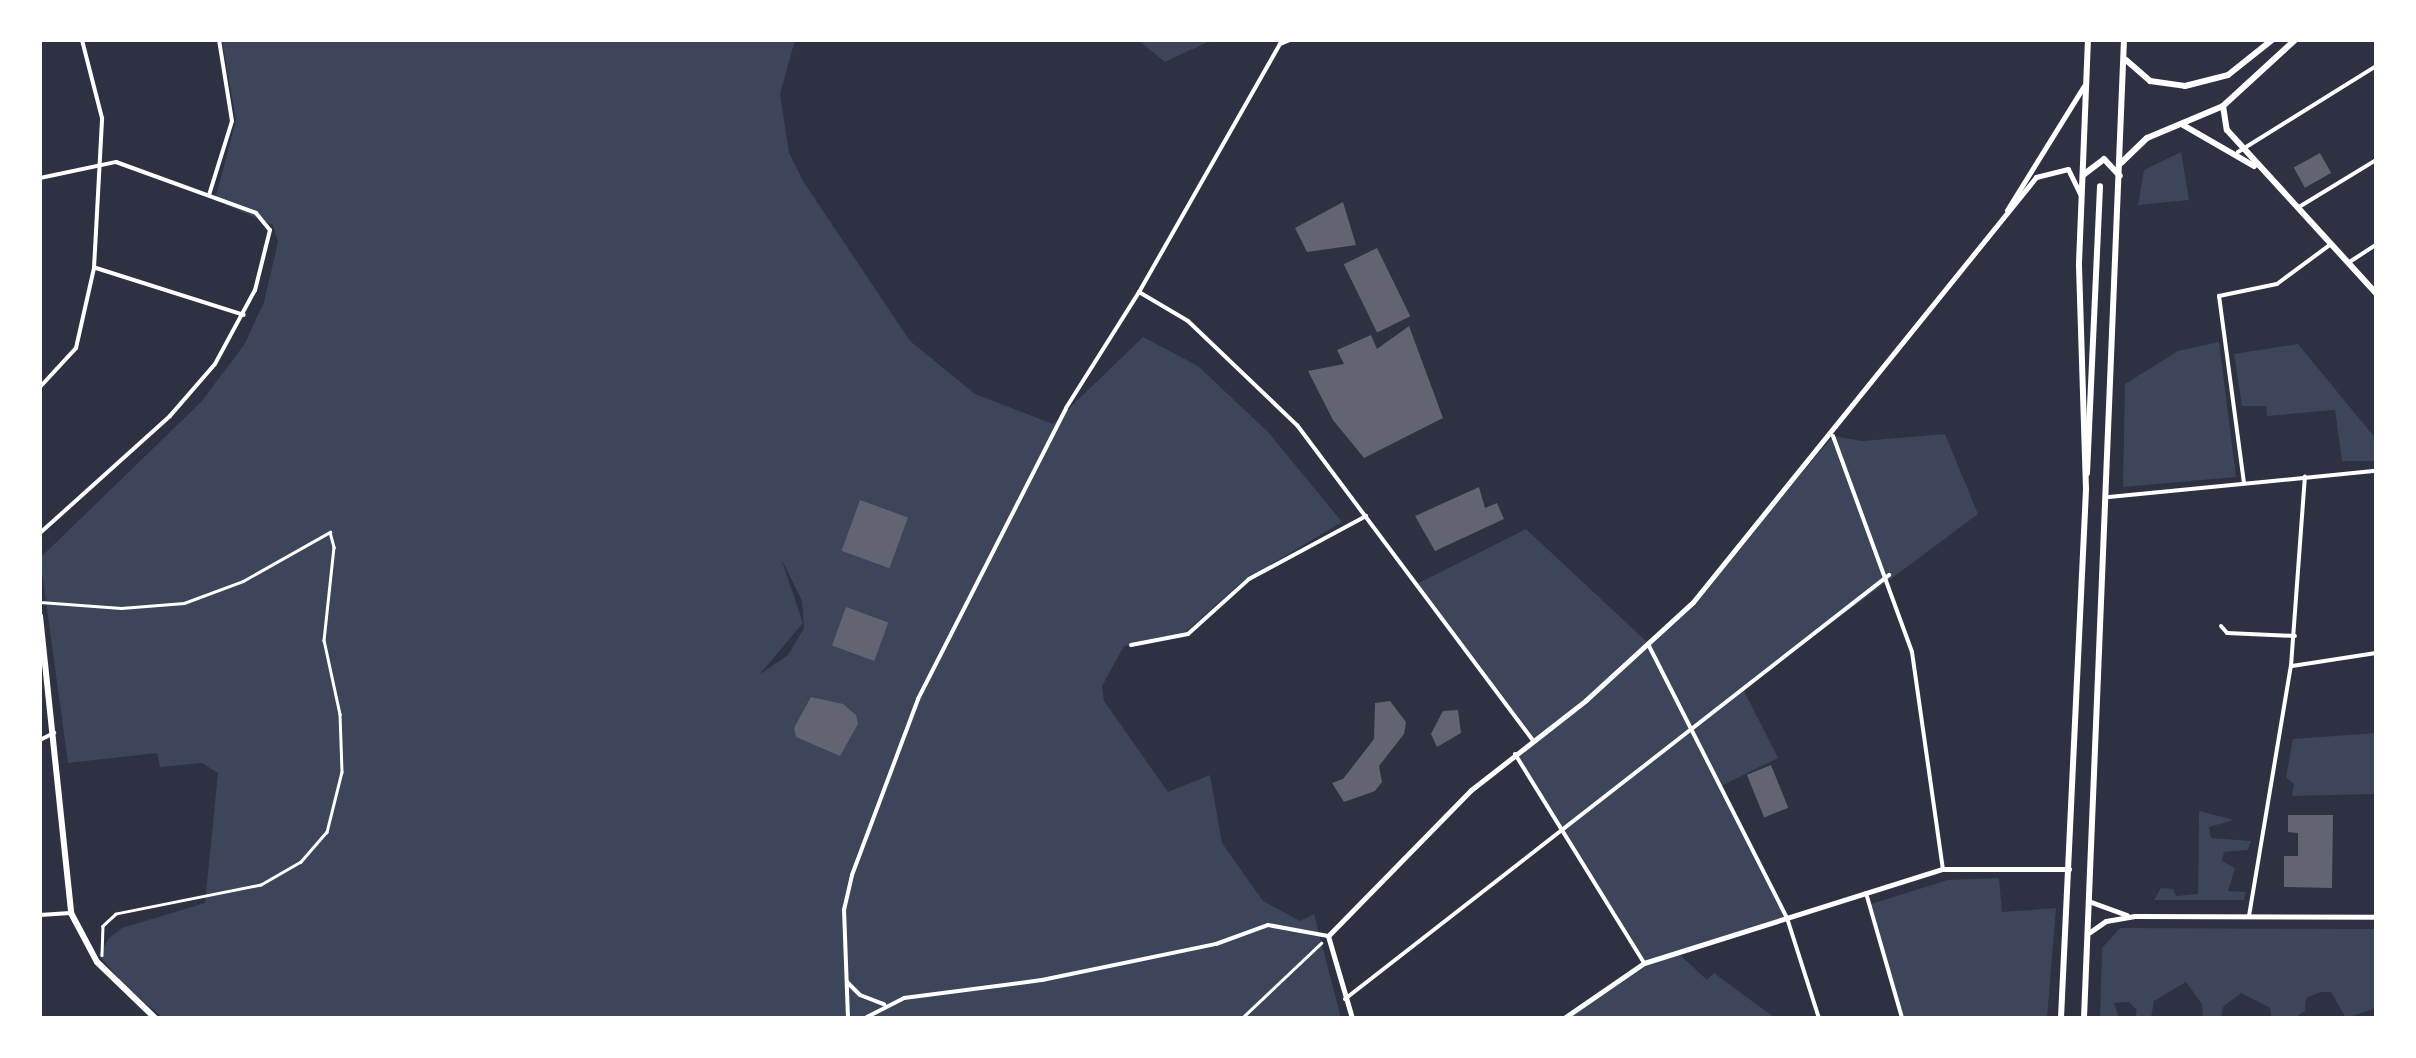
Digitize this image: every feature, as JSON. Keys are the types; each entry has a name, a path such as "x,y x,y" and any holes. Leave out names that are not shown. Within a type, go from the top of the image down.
{"main road":[{"path":"2086,490 2080,195 2088,40"},
{"path":"2084,1018 2109,497 2124,40"},
{"path":"2126,60 2158,84 2198,84 2236,70 2272,40"},
{"path":"2121,163 2147,138 2223,106 2294,40"},
{"path":"2223,106 2223,124 2240,149 2334,242 2376,293"},
{"path":"2180,124 2240,149"},
{"path":"2081,180 2099,159 2112,163 2120,177"},
{"path":"2062,1018 2100,186"},
{"path":"40,616 71,913 102,966 156,1018"}],"street":[{"path":"40,387 76,348 94,268 102,161 100,97 82,40"},
{"path":"209,195 232,121 219,40"},
{"path":"848,1018 844,910 852,875 918,699 1066,408 1139,292 1280,44 1290,40"},
{"path":"2240,149 2376,66"},
{"path":"1987,242 2084,86"},
{"path":"2299,207 2376,160"},
{"path":"40,178 102,161 209,195 268,222 262,266 244,315 170,416 40,533"},
{"path":"1328,936 1472,790 1693,602 1833,436 2046,170 2073,172 2080,195"},
{"path":"2244,483 2219,296 2277,284 2334,242"},
{"path":"2351,260 2376,244"},
{"path":"94,268 244,315"},
{"path":"1139,292 1160,301 1262,388 1366,516 1532,741"},
{"path":"1833,436 1889,575 1920,690 1944,868"},
{"path":"2109,497 2376,471"},
{"path":"2250,916 2295,636 2305,477"},
{"path":"1131,644 1188,634 1250,579 1366,516"},
{"path":"1345,1000 1562,825 1889,575"},
{"path":"2221,626 2228,633 2295,636"},
{"path":"1648,644 1787,918 1819,1018"},
{"path":"2291,666 2376,653"},
{"path":"40,740 55,732"},
{"path":"1516,754 1644,963"},
{"path":"1564,1018 1644,963 1944,868 2069,869"},
{"path":"1866,893 1902,1018"},
{"path":"2091,902 2135,916"},
{"path":"40,915 71,913"},
{"path":"2090,932 2106,921 2135,916 2376,917"},
{"path":"865,1018 884,1004 1216,944 1268,925 1293,925 1328,936"},
{"path":"1328,936 1352,1018"},
{"path":"846,980 860,996 884,1004"}],"path":[{"path":"40,602 120,608 184,603 243,581 330,532 336,565 324,640 340,714 342,772 327,832 301,862 261,885 106,919 102,966"},
{"path":"1242,1018 1328,936"}],"shaded area":[{"path":"222,40 795,40 780,94 789,153 803,181 910,341 975,394 1053,424 1143,337 1198,366 1269,433 1342,522 1243,581 1182,635 1124,646 1102,686 1104,701 1168,792 1210,775 1222,843 1263,901 1300,921 1314,914 1341,1018 163,1018 125,986 99,955 109,938 122,928 205,903 218,773 202,763 160,767 157,753 68,763 40,558 201,402 244,345 264,302 278,242 273,225 215,200 236,120","holes":["781,558 802,601 804,628 788,655 759,675 803,623"]},
{"path":"1138,40 1212,40 1165,62"},
{"path":"2181,152 2189,200 2138,205 2144,170"},
{"path":"2219,342 2236,477 2123,487 2125,384 2178,351"},
{"path":"2298,344 2376,439 2376,461 2342,461 2335,410 2267,416 2266,406 2242,406 2234,354"},
{"path":"1945,434 1978,514 1743,689 1778,758 1721,786 1787,918 1678,953 1707,980 1714,973 1775,1018 1564,1018 1644,962 1515,754 1532,741 1417,584 1526,529 1648,643 1693,602 1833,436 1862,441"},
{"path":"2376,733 2376,794 2292,796 2294,784 2286,777 2293,739"},
{"path":"2199,811 2234,820 2209,827 2211,838 2251,841 2248,850 2224,852 2222,861 2235,868 2228,891 2246,892 2244,900 2154,900 2161,888 2173,889 2176,896 2198,894"},
{"path":"1999,878 2002,912 2056,908 2047,1018 1904,1018 1871,904 1948,880"},
{"path":"2120,928 2376,929 2376,1008 2346,1018 2331,992 2321,992 2306,998 2305,1011 2294,1018 2271,1018 2270,1008 2241,993 2223,1007 2221,1018 2203,1018 2202,1004 2186,982 2154,1001 2151,1018 2135,1018 2137,1010 2129,1002 2114,1003 2119,1018 2100,1018 2102,948"}],"building":[{"path":"2320,153 2331,173 2305,188 2294,168"},
{"path":"1343,202 1356,245 1307,252 1295,228"},
{"path":"1377,248 1410,316 1377,333 1344,264"},
{"path":"1409,326 1443,418 1364,458 1333,420 1308,371 1344,364 1337,350 1371,335 1377,349"},
{"path":"1479,487 1485,508 1497,503 1504,519 1435,551 1415,516"},
{"path":"860,500 908,517 889,568 842,551"},
{"path":"846,607 888,622 874,661 832,646"},
{"path":"811,697 843,704 856,715 858,724 840,756 796,737 794,728"},
{"path":"1390,701 1406,722 1404,734 1379,766 1382,782 1375,791 1344,802 1332,783 1343,779 1374,739 1375,703"},
{"path":"1458,710 1461,733 1437,747 1431,734 1443,711"},
{"path":"1771,765 1788,808 1764,817 1747,775"},
{"path":"2288,815 2333,815 2332,888 2284,887 2284,856 2298,856 2298,833 2288,832"}]}
